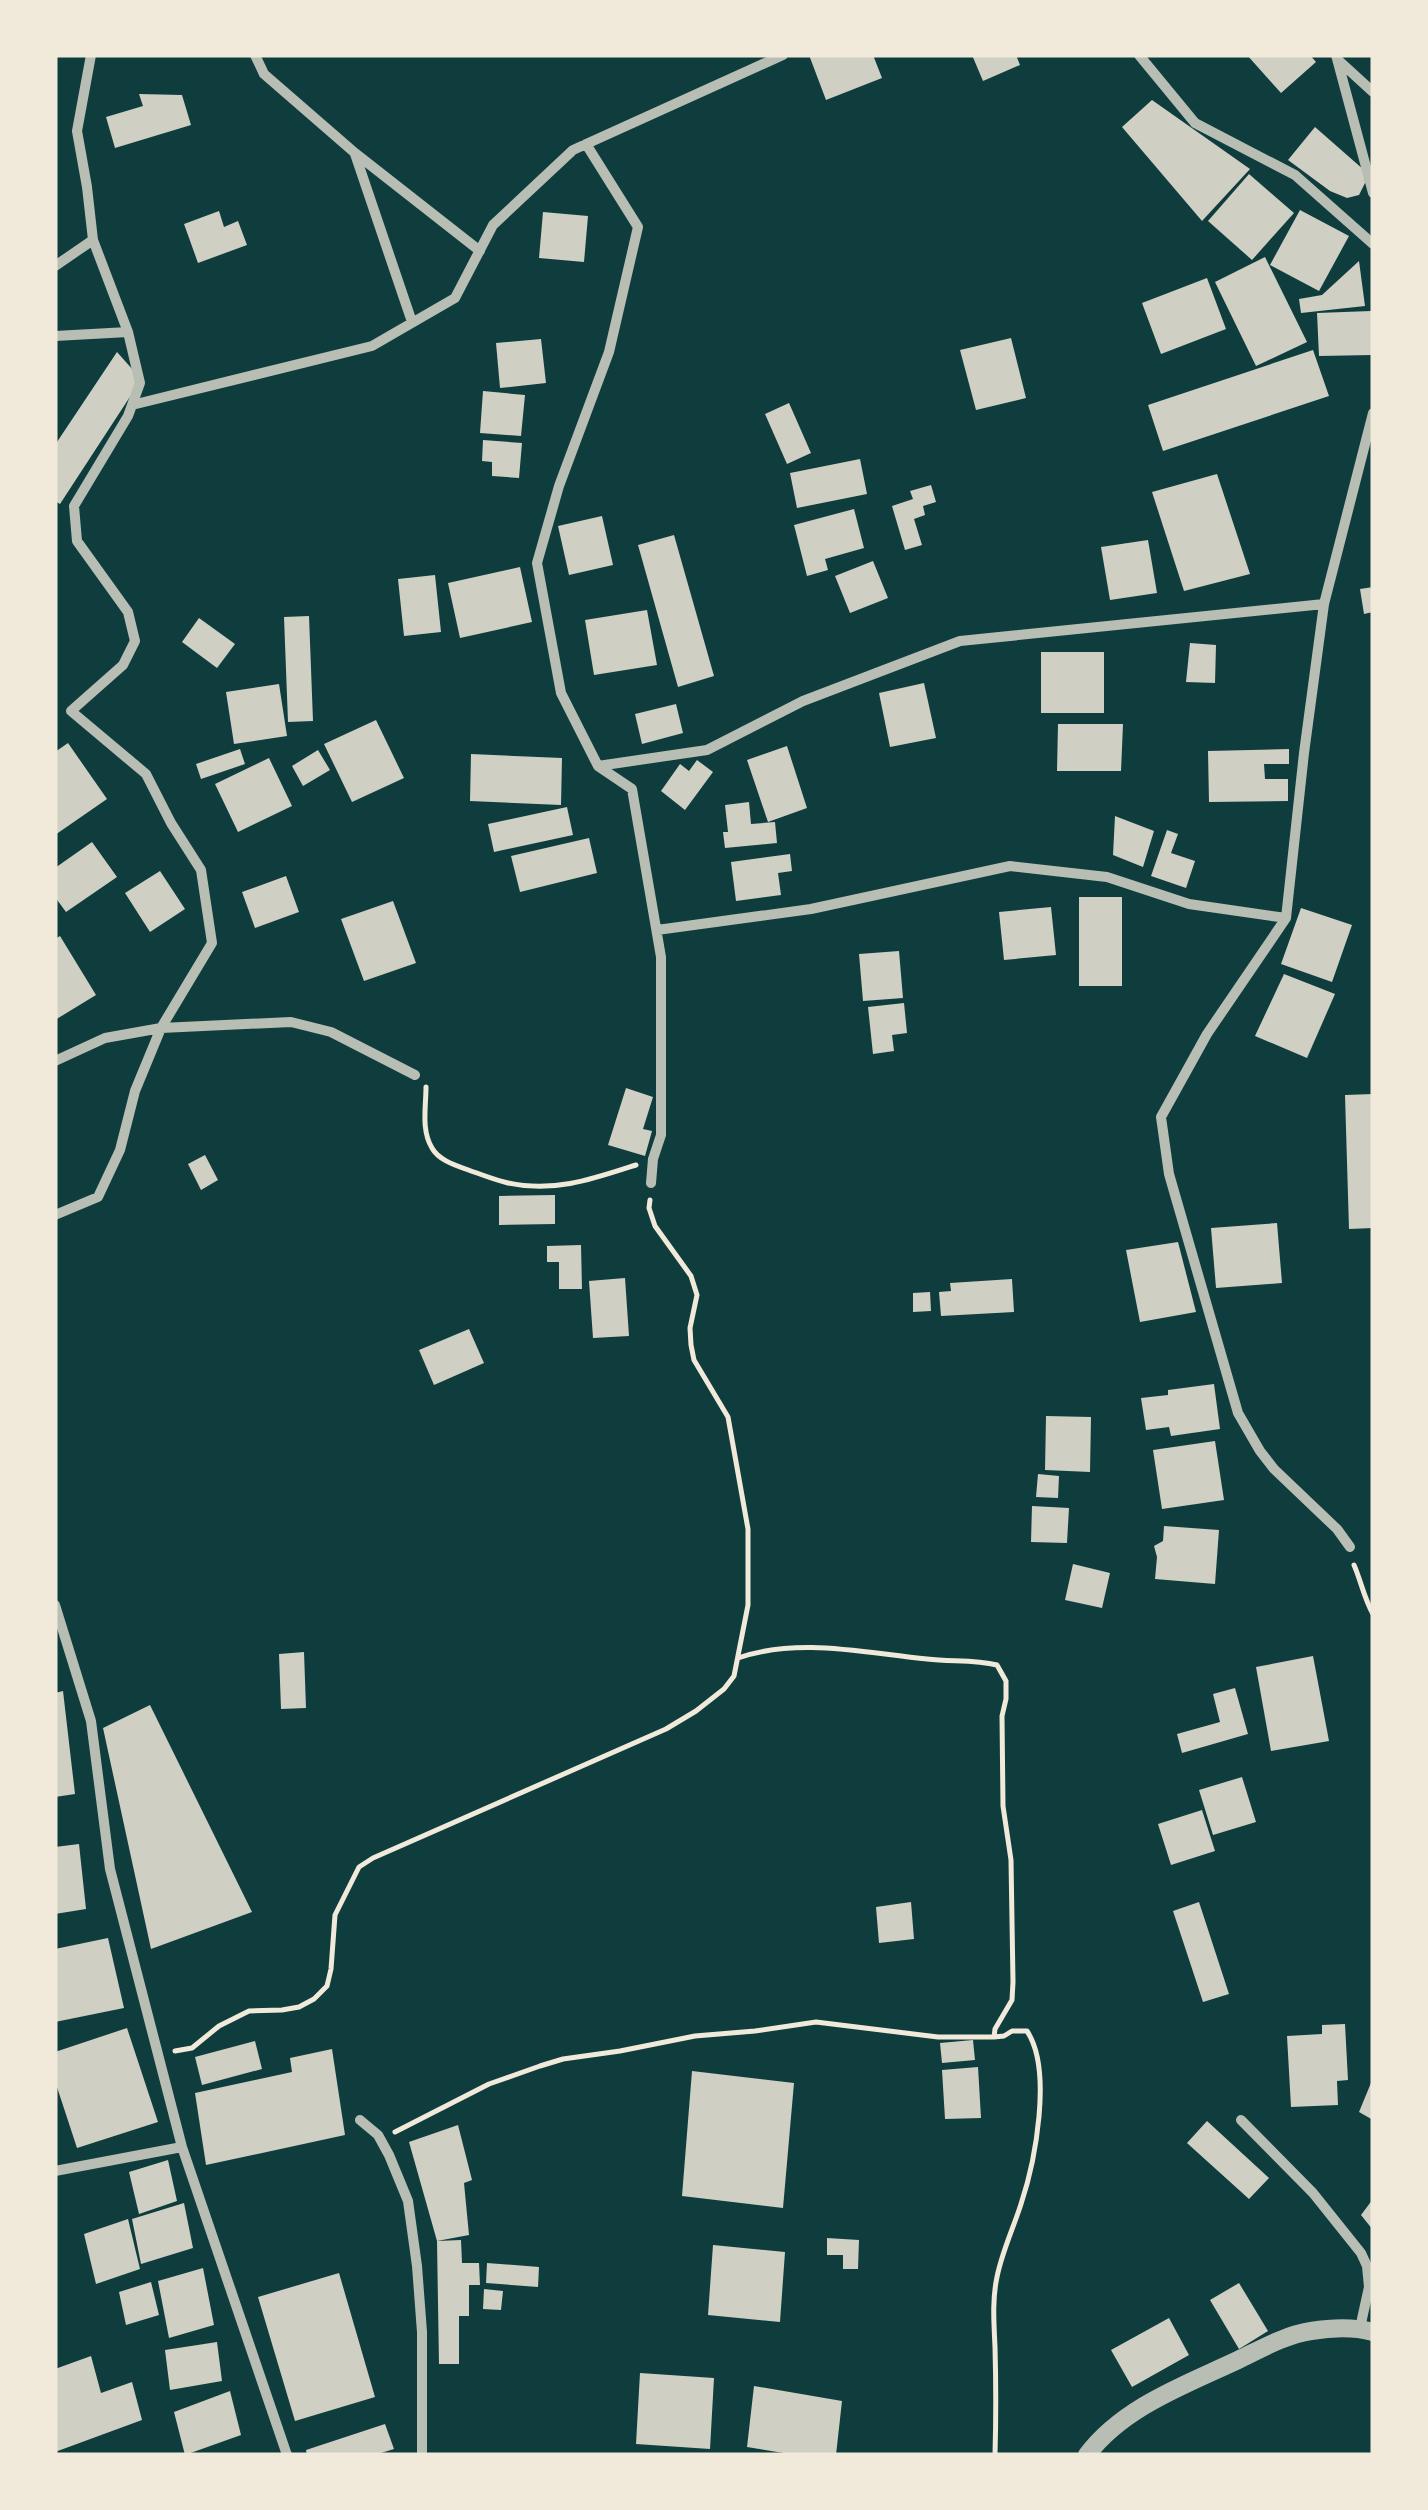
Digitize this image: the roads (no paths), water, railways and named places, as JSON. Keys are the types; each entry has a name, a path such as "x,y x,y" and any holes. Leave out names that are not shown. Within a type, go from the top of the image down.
{"street":[{"path":"55,1216 98,1198 120,1150 135,1091 160,1028 212,943 202,870 146,774 71,711 123,665 135,641 128,612 76,540 74,506 128,416 140,383 128,332 93,240 77,131 91,55"},
{"path":"255,55 264,74 355,153 480,251"},
{"path":"132,405 372,346 455,298 493,225 572,150 783,55"},
{"path":"1139,55 1196,122 1295,175 1373,244"},
{"path":"1337,57 1373,92"},
{"path":"1337,57 1373,193"},
{"path":"586,144 638,227 609,352 559,486 537,563 561,694 598,766 632,789 661,957 661,1135 651,1182"},
{"path":"355,153 412,322"},
{"path":"55,266 93,240"},
{"path":"55,336 128,332"},
{"path":"1350,1547 1338,1530 1267,1460 1238,1413 1169,1174 1161,1117 1207,1034 1286,918 1324,604 1373,413"},
{"path":"598,766 707,750 803,701 960,641 1324,604"},
{"path":"657,930 811,909 1010,866 1107,877 1189,904 1286,918"},
{"path":"55,1062 105,1038 160,1028 291,1022 331,1032 419,1078"},
{"path":"55,1606 90,1721 110,1869 182,2147 287,2455"},
{"path":"360,2120 378,2135 408,2201 422,2332 422,2455"},
{"path":"1087,2455 1107,2432 1155,2399 1282,2340 1310,2331 1366,2330 1370,2287 1361,2253 1312,2193 1241,2120"},
{"path":"55,2172 182,2147"}]}
